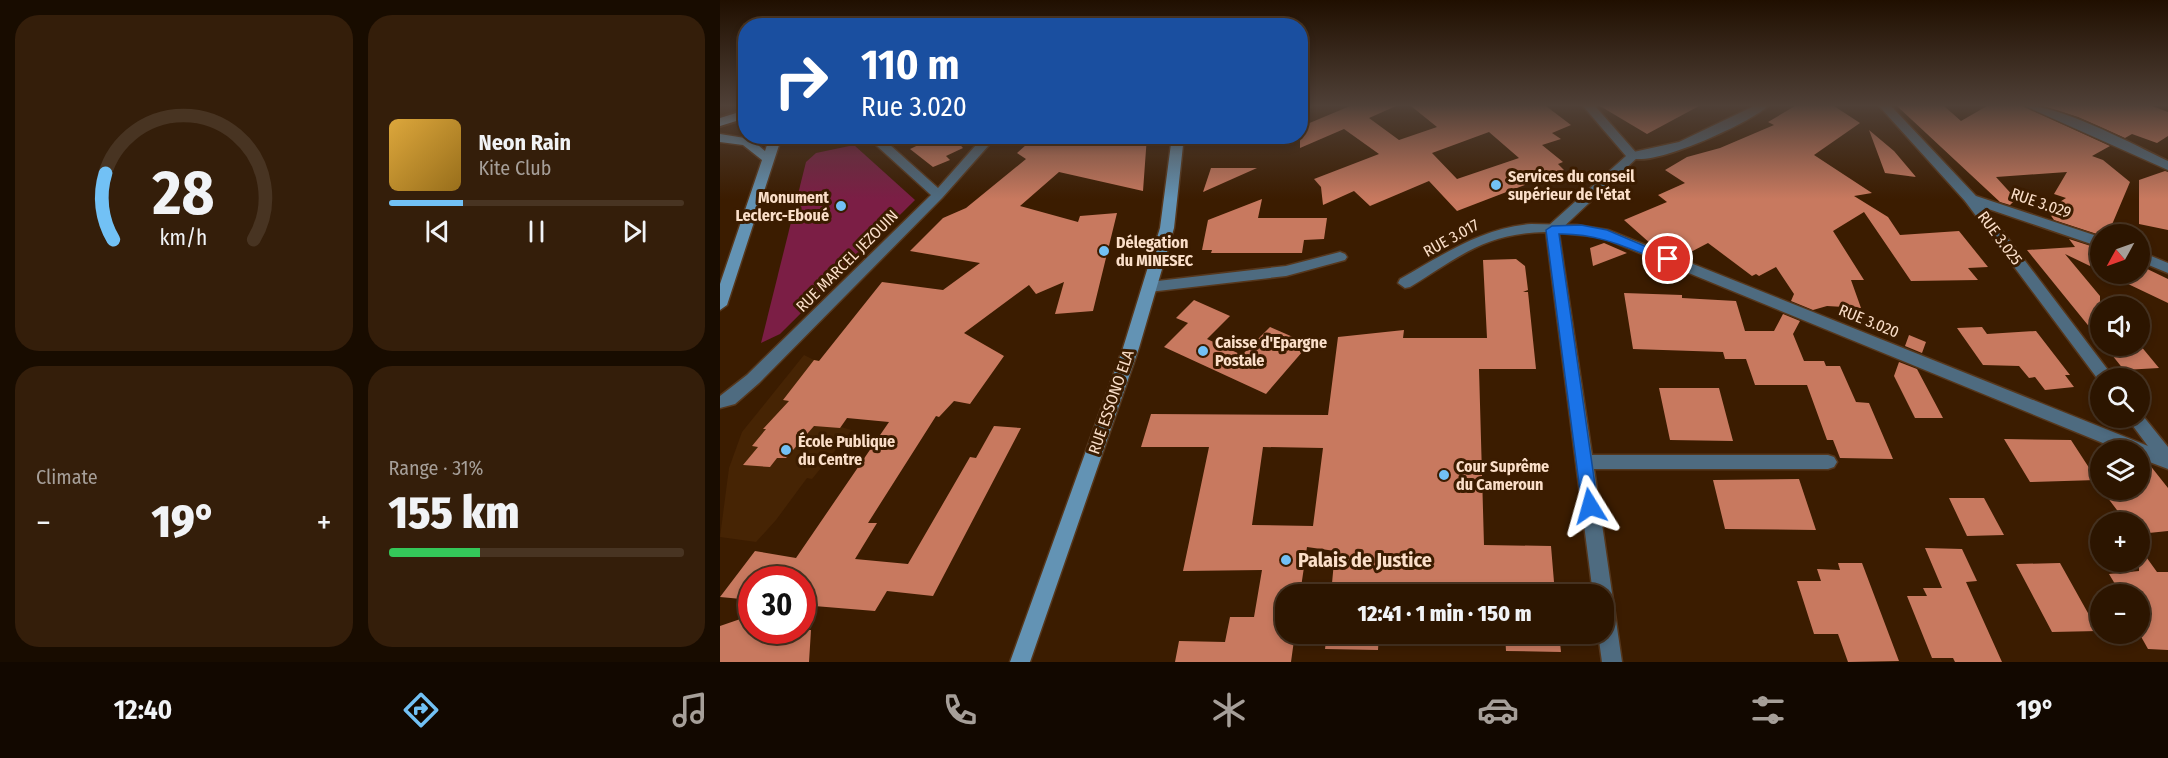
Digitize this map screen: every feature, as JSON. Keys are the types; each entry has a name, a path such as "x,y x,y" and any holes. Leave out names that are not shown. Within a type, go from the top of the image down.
{"main road":[{"path":"720,138 738,141"},
{"path":"749,144 769,160"},
{"path":"720,305 774,144"},
{"name":"RUE ESSONO ELA","path":"1020,662 1131,348 1167,228 1177,144"}],"street":[{"path":"1616,137 1633,156"},
{"path":"1602,584 1552,230 1633,156 1669,150 1700,137"},
{"name":"RUE 3.025","path":"1914,137 1970,198 2098,368"},
{"path":"2107,137 2168,166"},
{"path":"881,144 938,195"},
{"name":"RUE MARCEL JEZOUIN","path":"720,402 729,399 753,380 938,195 985,144"},
{"name":"RUE 3.029","path":"1970,198 2090,239"},
{"name":"RUE 3.020","path":"1552,230 1581,229 1603,233 2168,461"},
{"name":"RUE 3.017","path":"1405,283 1492,235 1518,230 1552,230"},
{"path":"1149,287 1286,272 1340,257"},
{"path":"2150,261 2168,268"},
{"path":"2144,428 2168,461"},
{"path":"1584,462 1828,462"},
{"path":"1610,644 1612,662"}],"shaded area":[{"path":"854,145 915,200 780,334 761,343 806,162 816,153"},
{"name":"École Publique du Centre","path":"804,355 814,360 861,364 860,400 841,427 858,432 851,431 812,479 807,478 776,520 756,542 720,537 729,468 742,432"}],"building":[{"path":"1308,137 1326,137 1300,148 1300,144 1308,144"},
{"path":"1355,137 1395,137 1399,140 1408,137 1476,137 1432,153 1457,179 1519,158 1495,137 1558,137 1561,139 1542,145 1563,162 1558,164 1564,170 1457,211 1429,181 1370,206 1354,191 1323,205 1321,187 1314,179 1379,154"},
{"path":"1746,137 1840,137 1814,155 1872,193 1854,196 1888,217 1900,235 1959,231 1988,267 1968,268 1978,280 1911,281 1864,212 1833,231 1864,280 1851,280 1861,308 1827,306 1813,310 1791,301 1794,294 1776,267 1759,276 1756,274 1752,276 1708,243 1687,254 1678,250 1669,240 1662,246 1655,242 1651,244 1624,220 1667,202 1658,195 1685,183 1665,170 1687,157 1720,148"},
{"path":"1872,137 1877,137 1894,151 1916,177 1885,173"},
{"path":"1930,137 2090,137 2110,146 2092,156 2103,160 2130,182 2112,224 2090,224 2090,232 2054,220 2047,210 2066,198 2054,194 2067,172 1996,177 2016,199 2010,205 2000,202"},
{"path":"2140,137 2167,137 2157,143"},
{"path":"920,144 959,144 963,148 946,156 950,160 933,167 910,149"},
{"path":"1027,144 1146,144 1143,191 1059,172 1020,206 1078,222 1080,216 1117,213 1093,311 1055,314 1064,282 1036,294 1029,285 964,333 1004,356 970,404 954,401 939,417 936,416 868,523 877,523 855,559 908,564 970,457 976,458 994,426 1021,428 933,596 887,591 875,611 816,606 816,566 744,566 755,551 796,558 889,422 847,418 840,428 814,426 786,458 777,458 770,467 743,465 758,447 752,446 766,429 763,429 789,401 783,400 814,360 819,361 882,282 943,290 980,263 910,251 943,218 966,208 1026,159 1017,153"},
{"path":"1211,168 1257,168 1203,192"},
{"path":"2168,172 2168,230 2150,226 2150,224 2139,224 2139,180"},
{"path":"1262,199 1258,218 1327,218 1324,239 1304,240 1302,253 1211,253 1212,250 1202,250 1208,220"},
{"path":"2069,239 2090,246 2090,266 2065,254 2100,296 2090,296 2090,328 2027,250 2075,247"},
{"path":"1604,243 1627,253 1593,266 1590,248"},
{"path":"1516,259 1525,266 1528,290 1523,292 1528,292 1536,369 1479,369 1484,545 1551,546 1554,584 1332,584 1335,551 1307,547 1301,584 1275,584 1275,644 1293,644 1291,662 1175,662 1179,641 1225,642 1230,617 1254,617 1262,570 1183,571 1209,447 1141,447 1151,414 1328,415 1338,337 1404,330 1403,338 1487,338 1483,260","holes":["1263,447 1323,448 1313,526 1252,525"]},
{"path":"2150,270 2168,279 2168,303 2128,284 2150,284"},
{"path":"1624,293 1682,295 1682,298 1736,301 1745,331 1774,331 1783,314 1800,321 1793,334 1804,361 1824,361 1826,366 1840,366 1856,402 1869,403 1893,459 1840,458 1833,440 1827,440 1807,385 1755,385 1746,359 1725,359 1723,352 1633,349"},
{"name":"Caisse d'Epargne Postale","path":"1194,300 1230,316 1207,339 1242,355 1270,327 1309,344 1266,394 1164,347 1188,323 1176,318"},
{"path":"1982,327 1987,334 2036,331 2070,375 2065,375 2074,387 2045,390 2035,377 2029,378 2019,366 1983,365 1957,328"},
{"path":"1909,335 1926,342 1922,353 1905,346"},
{"path":"2113,356 2149,356 2159,368 2150,369 2122,368"},
{"path":"1899,362 1917,369 1943,418 1915,418 1894,376"},
{"path":"1659,388 1719,388 1733,441 1670,440"},
{"path":"2004,439 2071,440 2090,469 2090,480 2030,482"},
{"path":"2150,465 2168,488 2168,531 2150,533 2150,512 2118,512 2109,500 2150,500"},
{"path":"1799,479 1816,530 1725,529 1713,480"},
{"path":"1949,498 1984,498 2004,535 1967,536"},
{"path":"1925,548 1962,549 1977,581 1966,582 2002,662 1955,662 1953,658 1932,658 1907,596 1927,596 1923,588 1942,588"},
{"path":"2150,562 2157,572 2168,572 2168,650 2148,649 2145,644 2150,644 2150,584 2115,584 2109,574 2150,572"},
{"path":"1838,563 1862,563 1899,661 1848,662 1838,634 1814,634 1797,581 1821,581 1817,569 1840,570"},
{"path":"2060,563 2090,617 2090,631 2052,632 2016,564"},
{"path":"738,573 738,599 720,597"},
{"path":"738,620 738,644 810,644 809,662 720,662 720,626"},
{"path":"1326,644 1378,644 1378,650 1325,649"},
{"path":"1506,644 1560,644 1561,652 1506,651"}],"place":[{"name":"Services du conseil supérieur de l'état","path":"1496,185"},
{"name":"Monument Leclerc-Eboué","path":"841,206"},
{"name":"Délegation du MINESEC","path":"1104,251"},
{"name":"Caisse d'Epargne Postale","path":"1203,351"},
{"name":"École Publique du Centre","path":"786,450"},
{"name":"Cour Suprême du Cameroun","path":"1444,475"},
{"name":"Palais de Justice","path":"1286,560"}],"route":[{"path":"1590,506 1552,230 1581,229 1603,233 1668,259"}]}
